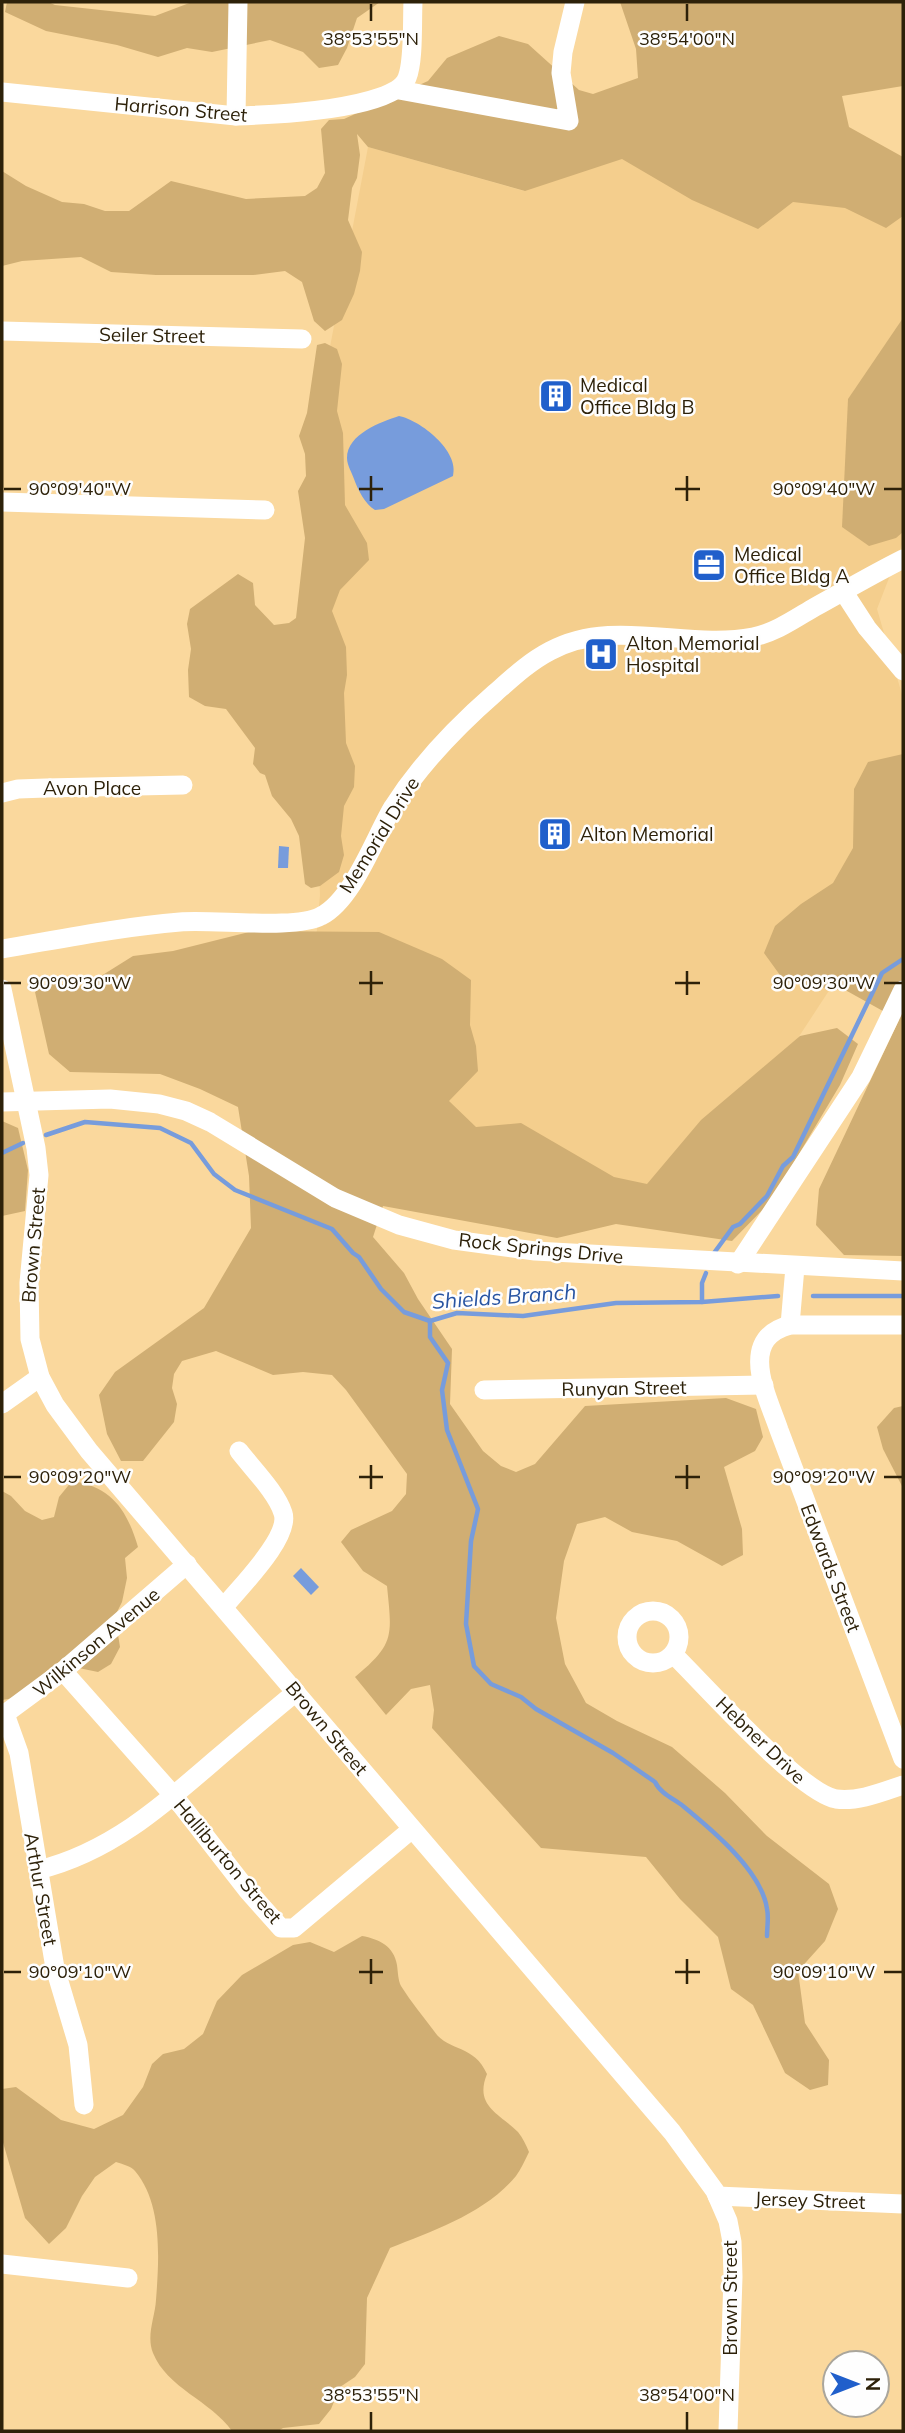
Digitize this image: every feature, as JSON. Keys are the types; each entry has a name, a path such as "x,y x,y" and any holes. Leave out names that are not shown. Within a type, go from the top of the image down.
{"street":[{"path":"236,116 238,2"},
{"path":"413,2 408,77 398,90 569,121 561,73 563,52 575,2"},
{"name":"Harrison Street","path":"2,92 236,116 347,106 386,97 398,90"},
{"name":"Seiler Street","path":"2,331 302,339"},
{"path":"2,502 265,510"},
{"name":"Memorial Drive","path":"2,948 130,926 183,922 299,922 320,917 333,908 349,888 393,808 436,748 482,704 537,659 569,643 591,638 643,636 731,640 756,636 797,617 903,559"},
{"path":"843,592 867,628 903,671"},
{"name":"Avon Place","path":"2,793 18,789 183,785"},
{"name":"Brown Street","path":"2,989 27,1103 39,1175 28,1322 33,1356 40,1377 55,1405 89,1451 672,2132 717,2196 728,2221 732,2242 728,2431"},
{"path":"738,1264 861,1077 903,990"},
{"name":"Rock Springs Drive","path":"2,1102 110,1099 159,1104 186,1111 210,1122 344,1203 398,1225 454,1240 535,1251 903,1271"},
{"path":"795,1267 790,1325 903,1325"},
{"name":"Edwards Street","path":"790,1325 773,1331 762,1344 760,1364 764,1385 903,1759"},
{"path":"2,1404 40,1377"},
{"name":"Runyan Street","path":"484,1390 764,1385"},
{"path":"224,1607 273,1547 282,1532 285,1520 276,1500 239,1451"},
{"name":"Wilkinson Avenue","path":"4,1715 63,1671 187,1564"},
{"name":"Hebner Drive","path":"673,1654 782,1763 823,1795 852,1799 903,1786"},
{"name":"Halliburton Street","path":"63,1671 174,1796 261,1907 281,1928 294,1927 300,1923 412,1829"},
{"path":"38,1870 64,1864 111,1841 138,1824 296,1692"},
{"name":"Arthur Street","path":"4,1715 19,1754 55,1968 78,2046 84,2105"},
{"name":"Jersey Street","path":"717,2196 903,2204"},
{"path":"2,2264 128,2278"}],"shaded area":[{"path":"7,2 48,2 155,16 192,2 380,2 357,18 338,65 319,68 303,52 270,40 212,52 187,48 158,57 117,45 46,31 5,12"},
{"path":"620,2 903,2 903,86 842,96 849,127 903,157 903,216 886,228 845,208 793,202 758,229 692,200 622,159 525,191 368,147 357,134 360,155 348,220 362,252 360,271 354,294 342,320 325,331 314,321 302,282 285,271 253,275 111,272 81,257 22,261 2,266 2,171 26,186 62,202 84,204 105,211 129,211 171,181 246,199 305,196 317,188 325,173 321,129 329,120 344,119 428,81 447,58 499,36 528,44 579,90 593,94 638,78 636,49"},
{"name":"Alton Memorial Hospital","path":"565,138 903,196 903,542 877,609 903,698 903,821 868,931 694,1197 647,1213 348,1068 316,940 320,895 309,594 318,410 368,147 524,191"},
{"path":"903,318 903,532 896,538 869,546 842,527 848,399"},
{"path":"325,343 337,349 342,364 337,411 343,433 345,505 367,543 369,560 340,590 332,611 346,647 346,743 355,766 354,787 344,806 341,836 344,855 339,872 320,886 311,888 305,884 299,836 291,819 272,796 265,775 253,764 255,748 226,709 205,706 189,697 188,670 191,649 187,624 190,609 238,574 253,583 255,605 274,625 289,623 296,618 305,538 298,491 306,476 305,454 299,436 307,413 317,345"},
{"path":"903,754 903,1256 844,1255 816,1225 819,1189 899,1020 847,991 785,982 764,953 775,926 801,904 833,883 853,848 854,789 868,762"},
{"path":"253,931 379,932 442,959 471,980 470,1025 476,1046 478,1071 449,1101 476,1127 521,1123 614,1177 647,1184 701,1120 800,1036 837,1028 858,1044 840,1085 771,1201 732,1241 616,1224 557,1238 383,1206 373,1237 404,1273 452,1349 450,1404 483,1451 501,1466 516,1472 535,1464 585,1406 726,1398 756,1409 763,1437 755,1451 724,1467 742,1529 743,1555 722,1566 677,1541 632,1532 605,1517 577,1524 564,1561 556,1618 565,1664 586,1703 672,1747 725,1793 767,1836 829,1884 838,1909 825,1941 798,1971 805,2023 829,2060 828,2085 810,2090 785,2073 753,2005 731,1989 718,1937 680,1899 646,1857 541,1848 432,1728 434,1710 430,1685 411,1689 386,1715 355,1677 378,1656 388,1638 390,1617 387,1586 363,1571 341,1542 351,1530 392,1511 406,1494 407,1474 346,1390 332,1375 303,1372 273,1375 216,1351 182,1361 174,1374 172,1388 177,1404 174,1422 143,1461 121,1461 107,1434 99,1395 115,1372 204,1308 251,1228 249,1176 238,1107 160,1074 70,1072 49,1054 35,992 47,983 85,986 133,956 173,951"},
{"path":"2,1121 18,1128 28,1170 25,1211 2,1216"},
{"path":"903,1406 903,1488 883,1449 877,1427 894,1408"},
{"path":"72,1481 98,1489 116,1502 129,1522 138,1547 125,1558 127,1578 122,1602 115,1616 120,1647 111,1664 98,1672 69,1666 50,1668 14,1698 2,1700 2,1491 11,1496 25,1511 42,1520 54,1517 59,1497"},
{"path":"362,1936 380,1941 393,1953 401,1986 440,2038 482,2064 487,2074 484,2085 486,2101 496,2114 518,2132 529,2152 516,2176 489,2201 457,2220 390,2248 367,2298 365,2364 355,2377 340,2387 331,2409 319,2424 283,2428 278,2431 232,2431 213,2411 168,2376 153,2353 151,2333 156,2300 158,2250 155,2216 144,2184 133,2169 116,2162 95,2177 66,2228 49,2244 25,2218 2,2139 2,2089 16,2087 61,2120 94,2129 123,2115 143,2087 152,2064 163,2054 184,2049 203,2034 217,2001 242,1975 293,1945 310,1942 334,1952"}],"water":[{"path":"399,416 427,430 445,447 454,466 453,476 384,509 375,510 358,488 348,463 348,450 366,430"},
{"path":"279,846 289,847 288,868 278,868"},
{"path":"301,1568 319,1587 311,1595 293,1576"}],"waterway":[{"path":"714,1253 733,1227 740,1224 767,1196 783,1166 793,1157 882,973 903,959"},
{"name":"Shields Branch","path":"46,1135 85,1122 160,1128 191,1143 214,1174 235,1190 332,1229 359,1257 381,1289 404,1312 430,1321 457,1313 523,1316 616,1303 702,1302 778,1296"},
{"name":"Shields Branch","path":"2,1153 23,1143"},
{"path":"702,1302 702,1283 706,1273"},
{"path":"813,1296 903,1296"},
{"path":"430,1321 430,1337 448,1363 442,1390 447,1430 478,1509 471,1541 466,1624 474,1666 491,1684 521,1697 655,1782 664,1793 721,1839 756,1880 768,1912 767,1936"}],"place":[{"name":"Medical Office Bldg B","path":"556,396"},
{"name":"Medical Office Bldg A","path":"709,565"},
{"name":"Alton Memorial Hospital","path":"601,654"},
{"name":"Alton Memorial","path":"555,834"}]}
